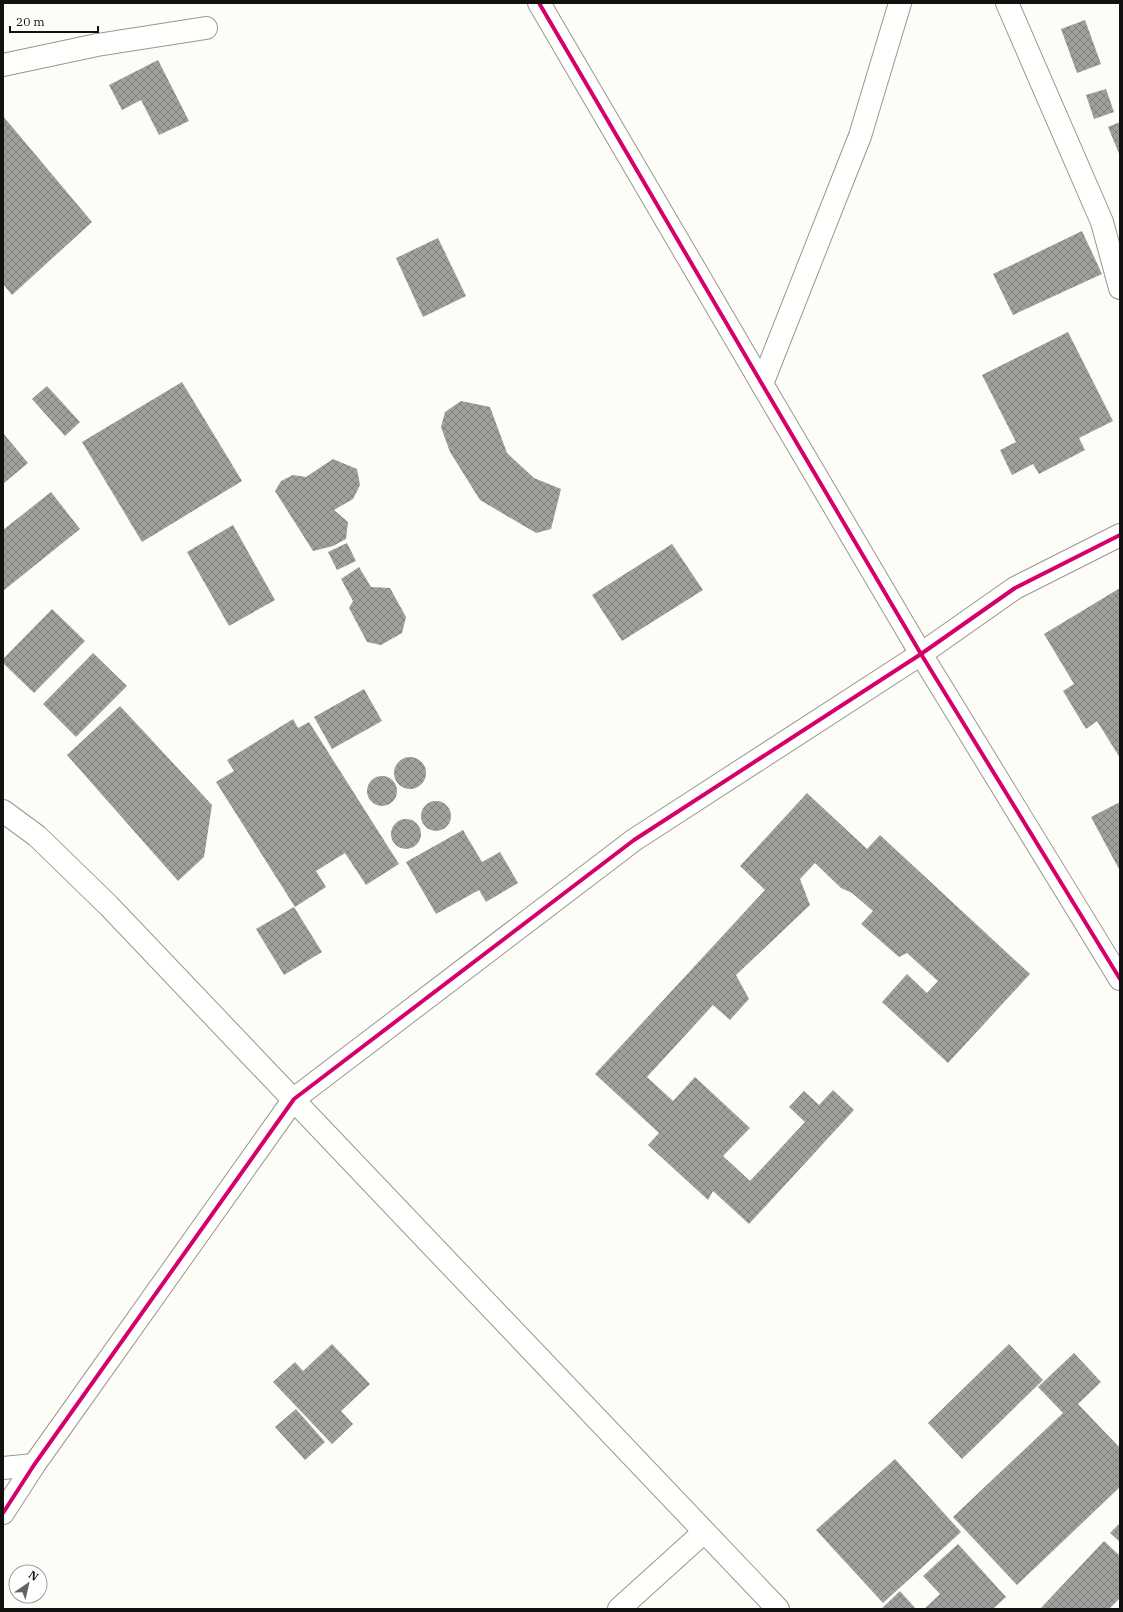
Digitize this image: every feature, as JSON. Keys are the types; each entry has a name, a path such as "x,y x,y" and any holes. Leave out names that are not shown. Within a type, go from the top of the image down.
{"street":[{"path":"539,3 921,654 1120,979"},
{"path":"762,384 860,136 900,3"},
{"path":"1007,3 1102,222 1120,288"},
{"path":"3,65 96,45 206,28"},
{"path":"3,1513 34,1465 294,1099 634,840 921,654 1015,588 1120,535"},
{"path":"3,811 37,836 109,906 778,1609"},
{"path":"3,1468 34,1465"},
{"path":"619,1609 704,1532"}],"building":[{"path":"1085,20 1101,64 1077,73 1061,29"},
{"path":"158,60 189,121 159,135 141,100 122,110 109,85"},
{"path":"1106,89 1114,112 1094,119 1086,95"},
{"path":"3,116 92,222 12,295 3,284"},
{"path":"1120,122 1120,156 1108,127"},
{"path":"1082,231 1102,274 1013,315 993,274"},
{"path":"438,238 466,296 423,317 396,258"},
{"path":"1068,332 1113,421 1079,438 1085,450 1039,474 1033,464 1012,475 1000,450 1016,442 982,375"},
{"path":"182,382 242,481 142,542 82,442"},
{"path":"47,386 80,422 65,436 32,399"},
{"path":"461,401 490,407 507,453 534,478 561,489 551,529 536,533 480,500 450,452 441,427 445,412"},
{"path":"3,433 28,463 3,484"},
{"path":"333,459 357,469 360,485 353,499 334,510 348,522 346,539 333,546 313,551 275,491 281,481 293,475 306,477"},
{"path":"51,492 80,529 3,591 3,530"},
{"path":"233,525 275,600 229,626 187,552"},
{"path":"347,543 356,561 337,570 328,552"},
{"path":"672,544 703,590 622,641 592,595"},
{"path":"359,567 371,587 390,588 406,617 402,633 381,645 367,642 349,608 353,601 341,579"},
{"path":"1120,588 1120,758 1097,721 1086,729 1063,691 1074,684 1044,634"},
{"path":"52,609 85,641 34,693 3,663 3,659"},
{"path":"93,653 127,686 76,737 43,704"},
{"path":"364,689 382,721 332,749 314,717"},
{"path":"120,706 212,805 204,857 178,881 67,755"},
{"path":"293,719 298,728 309,722 399,864 366,885 345,853 316,871 326,887 295,907 216,782 234,771 227,760"},
{"path":"410,757 416,758 423,764 426,773 425,779 419,786 410,789 404,788 397,782 394,773 395,767 401,760"},
{"path":"382,776 393,780 397,791 393,802 382,806 371,802 367,791 371,780"},
{"path":"807,793 867,849 880,835 1030,974 948,1063 882,1002 907,974 927,993 938,981 907,953 899,957 861,924 873,911 852,893 841,888 815,863 800,879 810,905 736,975 749,999 730,1020 713,1005 647,1077 673,1101 695,1077 750,1128 723,1156 750,1181 805,1122 789,1107 804,1091 819,1105 833,1090 854,1110 749,1224 713,1191 708,1200 648,1145 659,1133 595,1074 765,890 740,866"},
{"path":"436,801 442,802 450,810 450,822 442,830 436,831 430,830 422,822 421,816 422,810 430,802"},
{"path":"1120,802 1120,871 1091,817"},
{"path":"406,819 412,820 420,828 420,840 412,848 406,849 400,848 392,840 391,834 392,828 400,820"},
{"path":"463,830 482,862 500,852 518,883 486,902 479,890 436,914 406,862"},
{"path":"294,907 322,952 284,975 256,929"},
{"path":"332,1344 370,1384 341,1411 353,1424 332,1444 273,1382 295,1362 303,1371"},
{"path":"1009,1344 1043,1380 962,1459 928,1423"},
{"path":"1074,1353 1101,1382 1078,1404 1120,1448 1120,1487 1017,1585 953,1517 1063,1413 1038,1387"},
{"path":"296,1409 325,1442 305,1460 275,1427"},
{"path":"895,1459 961,1532 883,1603 816,1530"},
{"path":"1120,1523 1120,1542 1110,1533"},
{"path":"1104,1541 1120,1556 1120,1598 1109,1609 1040,1609"},
{"path":"958,1544 1006,1597 993,1609 924,1609 940,1594 923,1576"},
{"path":"900,1591 916,1609 881,1609"}],"cycle path":[{"path":"539,3 921,654 1120,979"},
{"path":"3,1513 34,1465 294,1099 634,840 921,654 1015,588 1120,535"}]}
